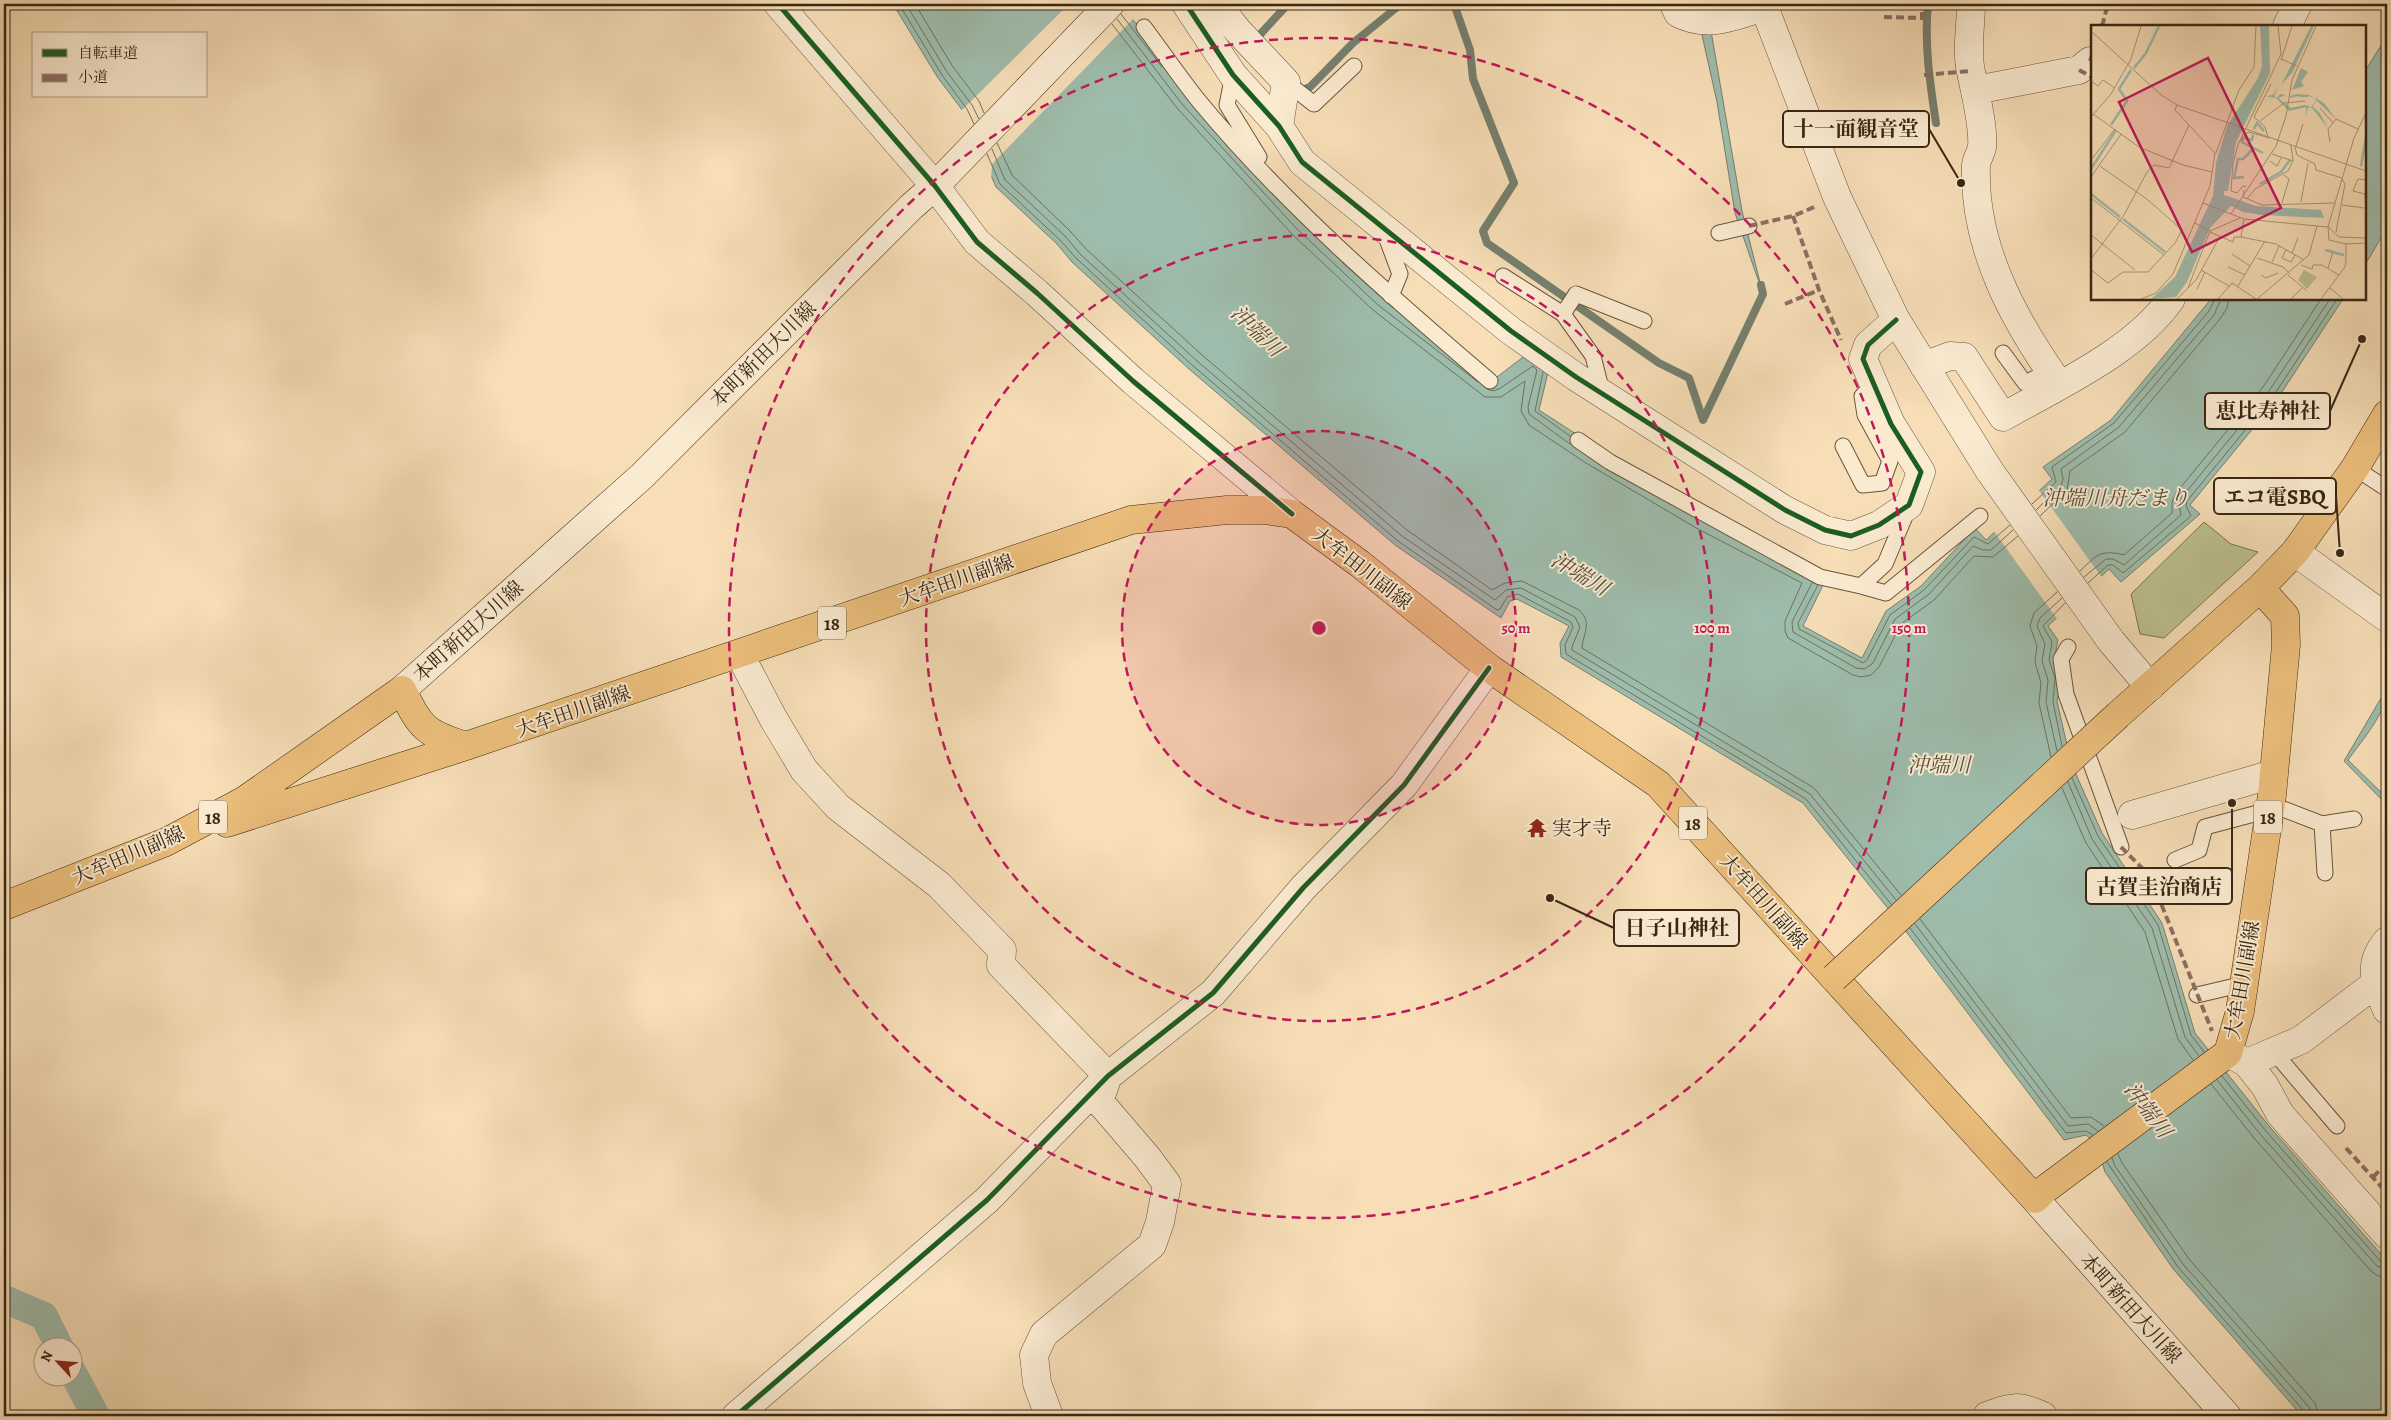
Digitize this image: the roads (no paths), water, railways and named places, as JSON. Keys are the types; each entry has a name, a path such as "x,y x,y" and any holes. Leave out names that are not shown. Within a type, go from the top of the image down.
{"main road":[{"path":"1834,978 2118,715 2260,588 2295,552 2355,468 2387,414"},
{"name":"大牟田川副線","path":"4,906 166,842 466,746 740,655 1131,520 1227,510 1265,510 1292,514 1360,564 1489,668 1658,784 1834,978 2039,1194 2237,1058 2240,1011 2270,807 2286,645 2284,616 2260,588"},
{"name":"大牟田川副線","path":"166,842 245,800 402,690"},
{"path":"402,690 417,719 437,737 466,746"}],"street":[{"path":"778,4 941,179 977,242 1037,293 1140,388 1292,514"},
{"name":"本町新田大川線","path":"402,690 642,476 941,179 1110,4"},
{"path":"1186,4 1233,75 1279,126 1302,162 1511,331 1602,394 1785,510 1825,530 1851,536 1879,525 1910,505 1921,472 1891,424 1863,359 1868,345 1896,320"},
{"path":"1217,4 1238,31 1286,82 1279,126"},
{"path":"1674,4 1678,13 1692,20 1710,22 1764,5 1837,197 1896,320 1989,470 2111,641 2150,687"},
{"path":"1971,4 1970,71 1976,90 1982,147 1976,162 1978,214 1993,268 2009,303 2054,377"},
{"path":"2288,25 2298,4"},
{"path":"1976,90 2079,70 2090,61"},
{"path":"1924,366 1950,356 1964,357 2003,417 2054,377 2087,372 2158,318 2170,300"},
{"path":"2295,552 2387,618"},
{"path":"740,655 772,718 804,770 838,807 939,885 1002,950 1002,964 1108,1076"},
{"path":"736,1416 987,1200 1108,1076 1213,993 1303,888 1404,785 1489,668"},
{"path":"2122,819 2273,774"},
{"path":"2387,941 2373,970 2375,984 2387,1010"},
{"path":"2237,1058 2274,1052 2301,1040 2375,984"},
{"path":"2237,1058 2265,1086 2280,1114 2387,1235"},
{"path":"1049,1416 1037,1383 1034,1355 1044,1334 1152,1246 1160,1222 1167,1184 1148,1156 1099,1101 1108,1076"},
{"name":"本町新田大川線","path":"2039,1194 2227,1416"},
{"path":"1987,1416 2008,1407 2028,1409 2043,1416"}],"lane":[{"path":"1144,26 1198,100 1278,188 1390,296 1490,381"},
{"path":"1286,82 1314,104 1354,66"},
{"path":"1233,75 1227,105 1278,188"},
{"path":"1719,233 1749,226"},
{"path":"1383,228 1400,274 1390,296"},
{"path":"1503,276 1563,314 1593,356 1602,394"},
{"path":"1563,314 1576,294 1644,321"},
{"path":"2003,353 2025,383 2054,377"},
{"path":"1843,446 1864,485 1882,483 1890,460 1865,415 1862,396 1874,384"},
{"path":"1578,440 1610,462 1820,577 1886,593 1980,516"},
{"path":"2355,468 2387,489"},
{"path":"1861,586 1885,564 1910,505"},
{"path":"2068,647 2061,659 2066,694 2122,819 2121,847"},
{"path":"2175,860 2199,850 2205,827 2270,807 2322,824 2354,819"},
{"path":"2322,824 2325,873"},
{"path":"2198,995 2244,984"},
{"path":"2274,1052 2337,1126"}],"water":[{"name":"沖端川","path":"893,4 1120,4 1257,171 1493,380 1531,351 1550,364 1539,410 1596,447 1828,575 1803,626 1862,658 1886,611 1921,586 1975,528 1986,540 2052,479 2043,467 2111,420 2210,300 2342,300 2278,398 2190,505 2200,514 2121,582 2109,569 2048,626 2058,640 2054,660 2060,683 2057,701 2071,763 2102,833 2162,923 2195,1033 2269,1126 2387,1261 2387,1416 2302,1416 2174,1270 2105,1172 2097,1145 2086,1135 2064,1140 1898,921 1803,803 1561,657 1560,643 1569,626 1517,599 1510,601 1501,618 1395,545 1189,369 1072,262 1057,244 996,187 963,111 938,78"},
{"path":"1711,31 1742,211 1763,294 1735,213 1717,102 1702,35"},
{"path":"2387,36 2387,228 2366,263 2366,69"},
{"path":"2387,688 2383,707 2348,760 2387,798 2387,805 2344,761"}],"waterway":[{"path":"1254,41 1288,4"},
{"path":"1297,92 1310,87 1353,43 1401,4"},
{"path":"1454,4 1470,50 1473,79 1514,183 1483,231 1487,243 1659,363 1689,378 1703,420 1763,294 1761,285"},
{"path":"1928,4 1927,49 1936,123"},
{"path":"4,1299 44,1316 55,1338"},
{"path":"81,1388 96,1416"}],"place":[{"name":"十一面観音堂","path":"1961,183"},
{"name":"恵比寿神社","path":"2362,339"},
{"name":"エコ電SBQ","path":"2340,553"},
{"name":"古賀圭治商店","path":"2232,803"},
{"name":"実才寺","path":"1537,828"},
{"name":"日子山神社","path":"1550,898"}],"water label":[{"name":"沖端川舟だまり","path":"2116,498"}]}
